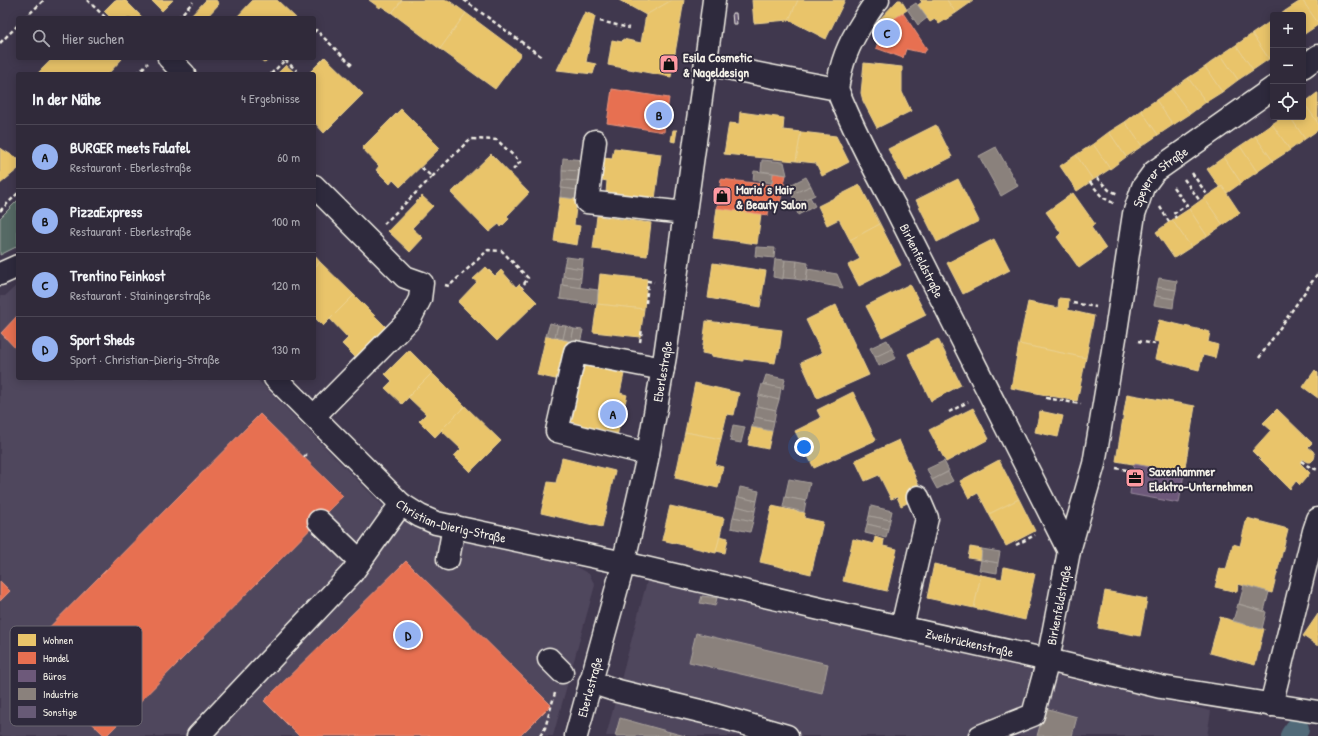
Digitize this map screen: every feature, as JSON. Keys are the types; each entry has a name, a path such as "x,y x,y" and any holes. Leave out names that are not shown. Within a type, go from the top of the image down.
{"street":[{"name":"Eberlestraße","path":"576,736 624,563 648,454 663,369 714,0"},
{"path":"706,64 837,89 850,43 866,16 878,0"},
{"path":"1306,65 1318,56"},
{"path":"171,60 182,72"},
{"name":"Birkenfeldstraße","path":"837,89 867,156 894,205 1069,551"},
{"name":"Speyerer Straße","path":"1119,311 1134,214 1143,187 1154,172 1270,90"},
{"path":"595,141 587,202 685,213"},
{"path":"314,416 410,319 420,299 422,283 405,277 316,188"},
{"path":"0,274 16,267"},
{"name":"Birkenfeldstraße","path":"980,736 1033,715 1048,660 1069,551 1094,464 1119,311"},
{"path":"648,454 557,431 574,352 663,369"},
{"name":"Christian-Dierig-Straße","path":"277,380 401,504 420,516 436,522 624,563"},
{"path":"902,627 927,518 918,497"},
{"path":"198,736 352,573 401,504"},
{"path":"1271,705 1318,519"},
{"path":"319,521 360,561"},
{"path":"448,559 454,526"},
{"name":"Zweibrückenstraße","path":"624,563 1161,686 1318,712"},
{"path":"590,682 618,691 708,713 787,736"}],"path":[{"path":"27,16 44,0"},
{"path":"88,0 104,16"},
{"path":"464,0 542,57"},
{"path":"180,16 193,2"},
{"path":"600,21 629,28"},
{"path":"0,43 16,27"},
{"path":"316,30 354,67"},
{"path":"139,72 149,62 147,60"},
{"path":"273,72 285,60"},
{"path":"287,60 297,71"},
{"path":"368,240 470,139 498,140 520,162 512,171"},
{"path":"1169,161 1208,196"},
{"path":"1169,161 1200,201"},
{"path":"1169,161 1187,205 1173,214 1176,218"},
{"path":"421,167 432,177"},
{"path":"1090,182 1102,197 1134,214"},
{"path":"0,211 16,195"},
{"path":"422,283 449,286 488,250 502,251 528,278 522,287"},
{"path":"1259,358 1318,273"},
{"path":"1046,398 1104,408"},
{"path":"304,457 307,454"},
{"path":"1301,461 1318,470"},
{"path":"540,736 545,728 555,666"}],"shaded area":[{"path":"16,286 16,380 258,380 383,506 438,534 564,560 589,574 595,585 553,736 0,736 0,296 5,296"},
{"path":"647,581 1211,711 1207,736 606,736"}],"green space":[{"path":"16,202 16,247 0,255 0,218"}],"building: Wohnen":[{"path":"115,0 125,0 141,16 109,16 104,11"},
{"path":"151,0 173,0 162,11"},
{"path":"206,0 216,0 219,4 208,16 191,16"},
{"path":"253,0 277,0 294,16 238,16"},
{"path":"369,0 402,0 392,13 381,6 380,8"},
{"path":"402,0 448,0 466,13 440,49 392,13"},
{"path":"619,0 672,0 646,15"},
{"path":"672,0 684,0 671,77 608,65 612,40 622,42 623,39 641,43 646,15"},
{"path":"752,0 798,0 789,20 754,23"},
{"path":"798,0 845,0 826,39 789,20"},
{"path":"898,0 901,0 907,10 883,26 878,21"},
{"path":"920,0 947,0 956,13 939,24 935,19 930,22 918,5 922,2"},
{"path":"947,0 972,0 973,1 956,13"},
{"path":"1302,0 1318,0 1318,23"},
{"path":"1302,0 1318,25 1306,33 1306,12 1285,11"},
{"path":"585,12 595,16 586,62 596,64 593,74 557,70"},
{"path":"466,13 521,54 495,89 440,49"},
{"path":"1268,23 1270,26 1269,59 1252,34"},
{"path":"1252,34 1269,59 1253,70 1236,45"},
{"path":"1236,45 1253,70 1238,80 1221,55"},
{"path":"1221,55 1238,80 1222,92 1205,67"},
{"path":"325,57 363,94 324,133 316,124 316,72 310,72"},
{"path":"51,60 121,60 110,72 39,72"},
{"path":"864,63 902,67 902,92 911,111 877,128 863,101 861,93"},
{"path":"286,65 294,72 279,72"},
{"path":"1205,67 1222,92 1206,102 1188,78"},
{"path":"1188,78 1206,102 1190,114 1172,89"},
{"path":"1172,89 1190,114 1173,125 1156,100"},
{"path":"1318,93 1318,123 1306,106 1306,101"},
{"path":"1156,100 1173,125 1158,135 1141,110"},
{"path":"1306,106 1318,123 1318,130 1305,139 1292,120 1306,120"},
{"path":"401,109 440,148 400,187 393,180 390,184 376,170 379,166 362,148"},
{"path":"1141,110 1158,135 1142,146 1125,122"},
{"path":"740,112 784,118 783,130 801,132 796,161 724,154 729,123 739,124"},
{"path":"1278,120 1292,120 1305,139 1290,150 1272,124"},
{"path":"1125,122 1142,146 1126,157 1109,132"},
{"path":"1272,124 1290,150 1273,161 1255,136"},
{"path":"936,125 952,157 905,181 888,149"},
{"path":"673,130 677,130 675,142 671,141"},
{"path":"801,132 836,136 849,162 822,176 816,163 796,161"},
{"path":"1109,132 1126,157 1110,169 1093,144"},
{"path":"1255,136 1273,161 1257,172 1240,146"},
{"path":"1093,144 1110,169 1093,180 1076,155"},
{"path":"1240,146 1257,172 1241,183 1224,157"},
{"path":"0,148 16,158 16,171 0,184"},
{"path":"614,148 661,154 655,199 606,193 607,181 602,180 604,158 612,159"},
{"path":"491,154 529,193 507,216 509,219 501,227 499,224 489,232 451,193"},
{"path":"1076,155 1093,180 1077,191 1060,166"},
{"path":"1224,157 1241,183 1227,193 1222,186 1220,188 1207,169"},
{"path":"958,179 979,221 937,242 916,200"},
{"path":"860,185 880,224 850,240 839,219 827,225 818,206"},
{"path":"1222,186 1240,213 1223,225 1204,198"},
{"path":"1073,193 1095,224 1091,227 1106,249 1079,268 1057,237 1061,233 1046,212"},
{"path":"422,196 433,206 412,228 423,238 410,252 388,231"},
{"path":"560,197 577,199 574,225 580,226 577,245 554,241"},
{"path":"1204,198 1223,225 1207,236 1189,209"},
{"path":"717,208 761,214 757,244 713,238"},
{"path":"1189,209 1207,236 1191,247 1172,220"},
{"path":"597,216 651,223 647,256 593,249"},
{"path":"1172,220 1191,247 1174,258 1156,232"},
{"path":"880,224 901,265 859,286 848,265 860,259 850,240"},
{"path":"994,239 1010,270 963,294 947,263"},
{"path":"316,257 320,262 316,266"},
{"path":"320,262 354,295 323,326 316,319 316,266"},
{"path":"713,263 766,271 760,307 708,298"},
{"path":"486,267 495,276 501,270 516,287 519,284 537,302 497,341 458,302 477,282 473,279"},
{"path":"600,274 647,279 644,309 597,304"},
{"path":"910,284 926,315 882,337 866,306"},
{"path":"354,295 389,330 358,360 342,344 348,338 330,319"},
{"path":"1059,298 1069,299 1068,310 1094,316 1086,358 1019,344 1028,302 1058,308"},
{"path":"597,304 644,309 640,337 593,332"},
{"path":"836,305 869,375 817,398 801,362 822,353 806,320"},
{"path":"1159,320 1210,332 1208,342 1218,345 1215,358 1203,355 1199,370 1155,359 1159,342 1154,341"},
{"path":"706,321 782,330 779,353 777,353 775,363 743,359 743,361 711,356 712,355 702,353"},
{"path":"546,336 569,341 560,380 537,375"},
{"path":"938,339 961,385 931,401 908,354"},
{"path":"1019,344 1086,358 1077,401 1011,388"},
{"path":"409,350 432,373 402,404 385,388 392,381 385,374"},
{"path":"585,359 625,369 620,393 627,395 617,436 565,424 574,383 579,384"},
{"path":"1315,370 1318,373 1318,398 1303,387"},
{"path":"432,373 465,406 435,437 419,421 426,414 408,397"},
{"path":"695,383 739,393 734,415 727,414 721,439 685,432"},
{"path":"853,392 876,440 814,468 795,431 821,418 817,410"},
{"path":"1127,394 1195,406 1184,473 1116,461"},
{"path":"465,406 501,441 470,472 454,456 461,449 441,430"},
{"path":"973,408 989,439 946,462 929,430"},
{"path":"1277,409 1312,443 1308,447 1315,455 1311,462 1307,462 1302,459 1300,463 1310,473 1300,485 1296,481 1290,489 1252,451 1271,430 1263,423"},
{"path":"1040,411 1063,416 1058,437 1035,432"},
{"path":"752,427 772,431 768,449 748,445"},
{"path":"685,432 721,439 715,465 723,467 718,488 675,478"},
{"path":"899,440 923,495 901,506 897,497 891,499 879,475 865,481 855,460"},
{"path":"562,458 615,471 602,527 541,513 548,482 556,483"},
{"path":"999,460 1019,499 989,514 978,493 969,498 960,481"},
{"path":"1019,499 1035,531 1006,546 989,514"},
{"path":"670,506 724,518 716,553 662,540"},
{"path":"772,506 805,513 804,518 823,522 811,574 760,562"},
{"path":"1247,518 1288,529 1272,593 1238,584 1237,592 1215,587 1220,568 1226,570 1233,544 1240,546"},
{"path":"720,536 728,538 725,553 716,551"},
{"path":"875,537 884,540 883,546 897,549 887,591 843,581 853,539 874,544"},
{"path":"970,547 982,549 981,560 968,558"},
{"path":"934,564 981,575 974,608 927,598"},
{"path":"1004,567 1035,574 1025,620 974,608 981,575 1002,579"},
{"path":"1105,591 1147,599 1140,636 1098,628"},
{"path":"1318,614 1318,646 1303,636"},
{"path":"1220,617 1264,629 1255,665 1210,653"}],"building: Handel":[{"path":"903,13 927,49 924,53 906,49 903,58 876,48 883,26"},
{"path":"612,89 669,98 664,132 607,123"},
{"path":"773,173 786,175 779,208 769,207 768,215 717,208 721,179 771,185"},
{"path":"16,317 16,349 1,333"},
{"path":"260,414 343,496 142,700 142,626 51,626"},
{"path":"406,561 551,705 520,736 299,736 264,701"},
{"path":"0,581 10,591 0,601"},
{"path":"95,726 116,726 106,736"}],"building: Büros":[{"path":"1134,464 1184,473 1179,503 1130,494"}],"building: Industrie":[{"path":"916,3 927,18 918,25 907,9"},
{"path":"996,147 1018,186 1001,196 979,156"},
{"path":"563,158 583,160 582,171 562,170"},
{"path":"762,160 784,162 787,175 761,171"},
{"path":"562,170 582,171 581,181 562,180"},
{"path":"754,171 773,173 772,183 753,180"},
{"path":"806,177 811,186 792,194 790,185"},
{"path":"562,180 579,181 578,190 561,188"},
{"path":"811,186 815,195 795,204 792,194"},
{"path":"561,188 578,190 577,199 560,197"},
{"path":"810,197 815,206 798,215 795,204"},
{"path":"756,247 775,248 774,258 755,256"},
{"path":"566,257 583,259 582,269 564,266"},
{"path":"775,259 785,260 783,279 773,277"},
{"path":"785,260 797,261 795,279 783,278"},
{"path":"797,261 808,263 806,281 795,279"},
{"path":"564,266 582,269 581,278 563,276"},
{"path":"808,269 837,274 843,288 806,281"},
{"path":"563,276 581,278 580,288 562,285"},
{"path":"1159,278 1177,281 1176,290 1157,287"},
{"path":"562,285 598,290 597,304 560,299"},
{"path":"1157,287 1176,290 1174,299 1156,296"},
{"path":"1156,296 1174,299 1173,308 1154,305"},
{"path":"550,323 558,325 555,337 546,336"},
{"path":"558,325 566,326 563,339 555,337"},
{"path":"566,326 574,329 571,341 563,339"},
{"path":"574,329 583,330 580,343 571,341"},
{"path":"887,340 892,349 875,357 870,348"},
{"path":"892,349 896,358 879,366 875,357"},
{"path":"766,375 785,379 783,389 763,384"},
{"path":"762,384 781,388 779,400 759,395"},
{"path":"759,395 779,400 776,410 757,406"},
{"path":"757,406 776,410 774,421 755,417"},
{"path":"755,417 774,421 772,431 752,427"},
{"path":"733,425 745,427 741,443 730,441"},
{"path":"944,461 949,471 932,480 927,469"},
{"path":"948,472 953,481 937,489 932,480"},
{"path":"789,479 810,483 806,501 785,497"},
{"path":"740,487 759,491 757,501 738,497"},
{"path":"738,497 757,501 755,511 736,506"},
{"path":"785,497 806,501 804,512 783,507"},
{"path":"736,506 755,511 753,521 733,517"},
{"path":"871,506 892,511 890,520 869,516"},
{"path":"869,516 890,520 888,529 867,524"},
{"path":"733,517 753,521 750,532 731,528"},
{"path":"867,524 888,529 886,538 865,533"},
{"path":"982,549 1000,552 998,563 981,560"},
{"path":"981,560 998,563 997,573 979,570"},
{"path":"1244,585 1269,592 1264,611 1239,604"},
{"path":"702,596 717,598 715,606 700,603"},
{"path":"1238,604 1266,612 1262,629 1233,621"},
{"path":"696,633 828,664 822,693 689,662"},
{"path":"1045,708 1077,717 1072,736 1037,736"},
{"path":"620,718 670,732 669,736 615,736"},
{"path":"670,732 685,736 669,736"}],"building: Sonstige":[{"path":"732,13 736,13 737,24 733,24"}],"waterway":[{"path":"1292,736 1297,729"}],"place":[{"name":"Trentino Feinkost","path":"887,33"},
{"name":"Esila Cosmetic & Nageldesign","path":"669,64"},
{"name":"PizzaExpress","path":"659,115"},
{"name":"Maria' s Hair & Beauty Salon","path":"722,196"},
{"name":"BURGER meets Falafel","path":"613,414"},
{"name":"Saxenhammer Elektro-Unternehmen","path":"1135,478"},
{"name":"Sport Sheds","path":"408,635"}]}
